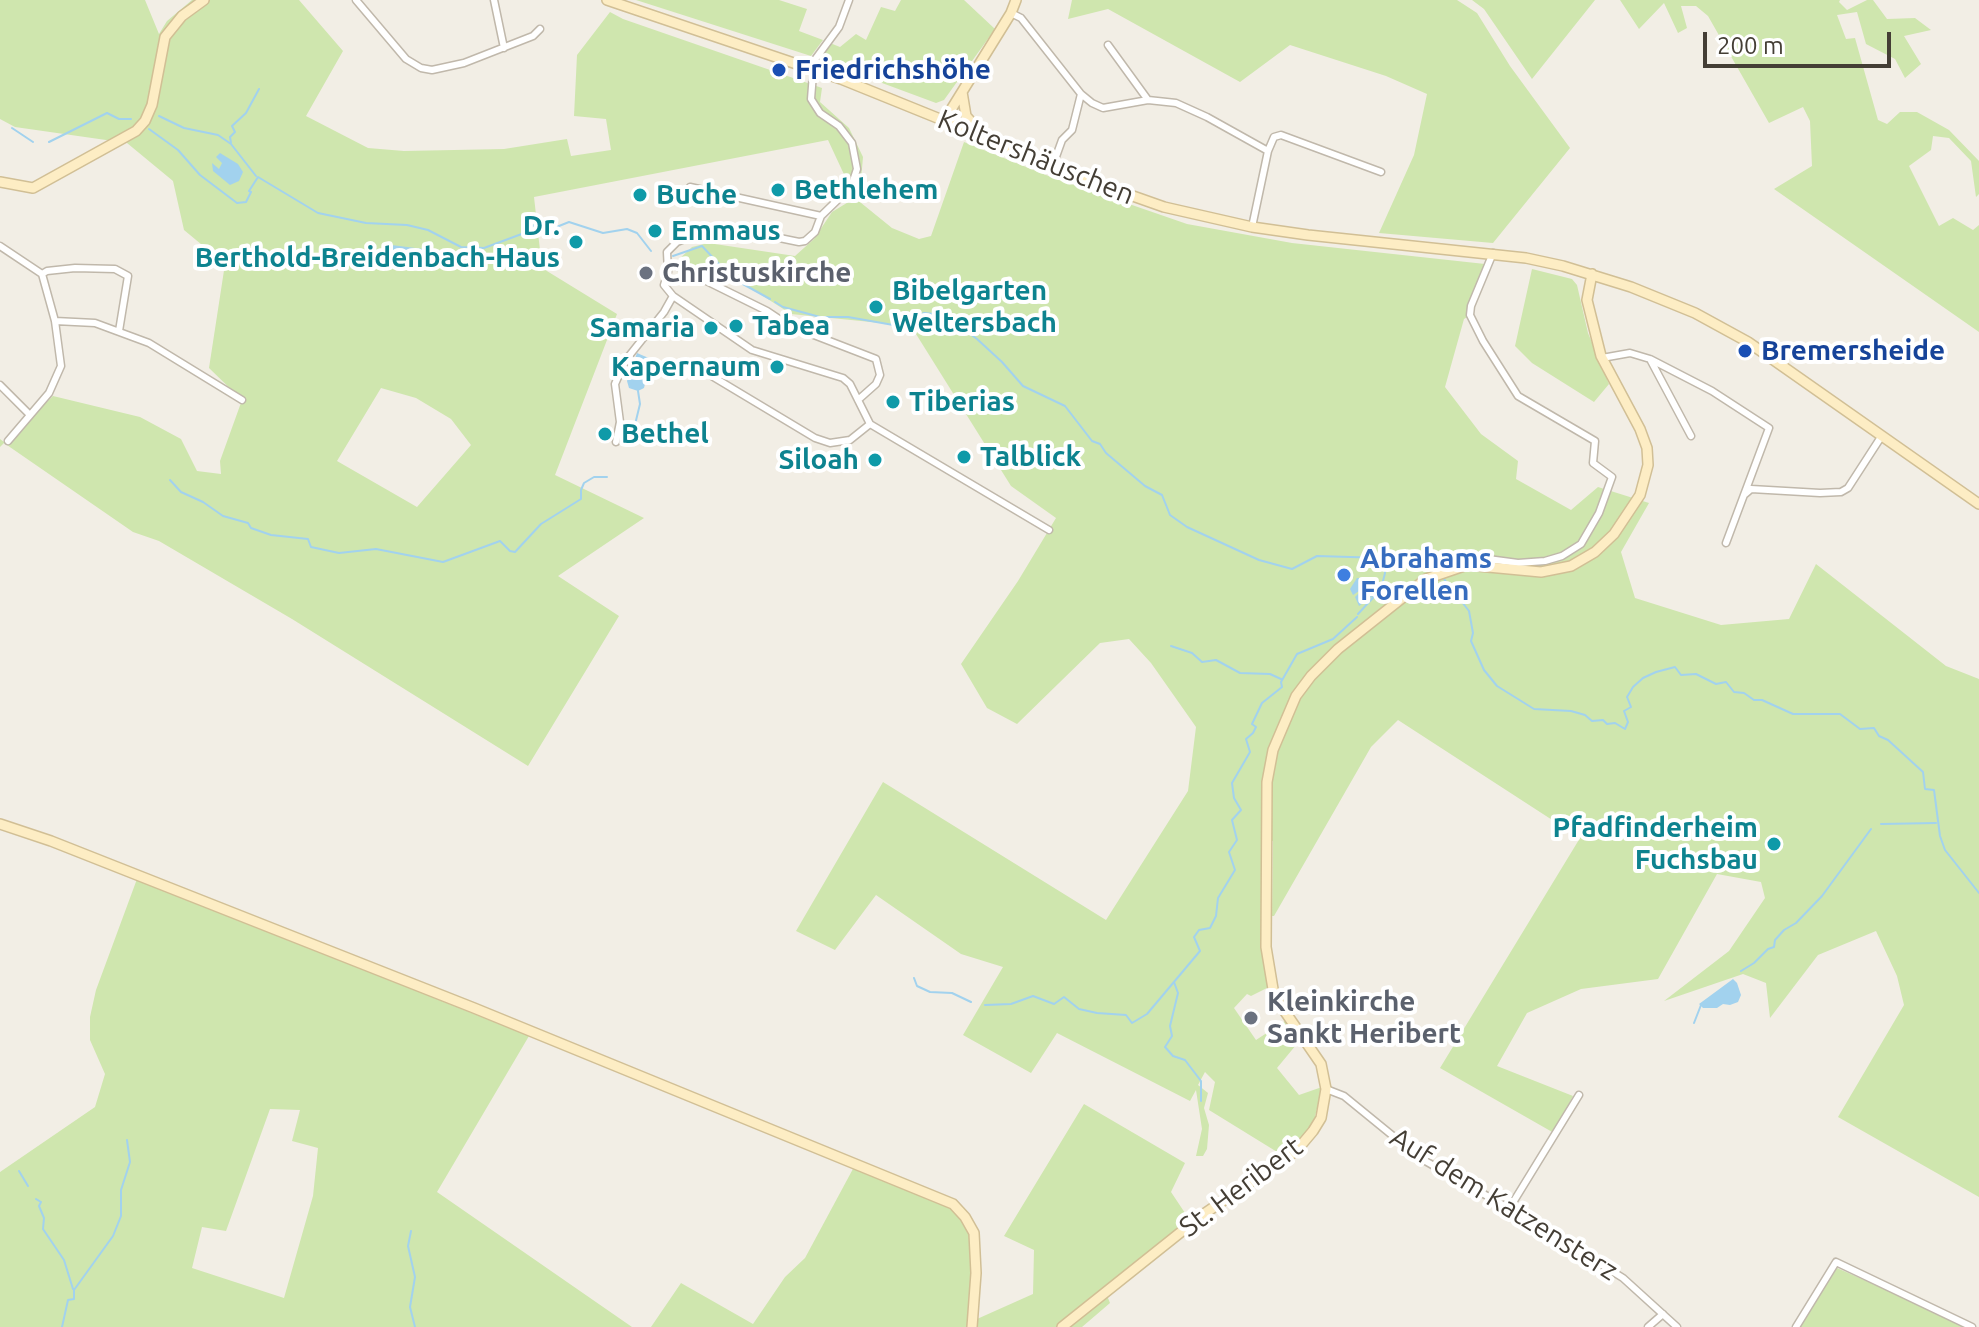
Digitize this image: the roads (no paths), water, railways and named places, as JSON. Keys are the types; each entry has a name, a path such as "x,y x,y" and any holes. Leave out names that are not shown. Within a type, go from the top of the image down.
{"street":[{"path":"0,182 33,188 136,131 145,121 152,105 165,37 182,16 204,0"},
{"path":"356,0 406,59 421,68 446,69 533,36 540,29"},
{"path":"494,0 504,48"},
{"name":"Koltershäuschen","path":"607,0 819,71 1164,207 1252,227 1493,253 1563,266 1668,301 1736,335 1979,504"},
{"path":"849,0 839,27 817,54 819,71 811,99 820,113 847,135 852,143 857,161 851,187 821,216 810,238 799,242 726,227 684,238 667,252 664,285 673,296 752,350 843,378 850,384 870,424 1049,530"},
{"path":"944,121 1016,0"},
{"path":"1011,13 1021,18 1081,94 1092,103 1103,108 1148,100 1176,103 1268,151"},
{"path":"1108,45 1148,100"},
{"path":"962,92 966,116 983,136"},
{"path":"1053,165 1062,140 1072,130 1081,94"},
{"path":"1252,227 1268,151 1274,137 1281,135 1381,172"},
{"path":"690,187 821,216"},
{"path":"0,246 42,274 55,321 61,366 49,393 8,441"},
{"path":"1486,565 1488,559 1518,563 1545,561 1562,556 1581,544 1599,513 1612,477 1593,463 1595,441 1518,396 1483,341 1470,315 1471,306 1493,253"},
{"path":"668,262 767,311 788,325 876,359 880,375 876,384 858,400"},
{"path":"42,274 75,268 115,269 128,276 119,331"},
{"path":"1326,1089 1321,1064 1286,1015 1273,989 1268,966 1265,917 1267,782 1273,750 1288,711 1311,676 1338,649 1421,582 1467,565 1555,571 1581,561 1614,534 1640,495 1648,465 1647,448 1602,358 1587,300 1592,274"},
{"path":"616,442 620,422 615,384 625,361 673,296"},
{"path":"55,321 95,323 162,349 242,400"},
{"path":"1602,358 1630,353 1650,359 1712,391 1769,428 1726,543"},
{"path":"1650,359 1691,436"},
{"path":"689,365 815,438 830,443 850,440 870,424"},
{"path":"0,385 30,415"},
{"path":"1743,497 1751,489 1841,492 1848,488 1881,437"},
{"path":"0,824 474,1008 953,1204 974,1233 976,1273 972,1327"},
{"name":"Auf dem Katzensterz","path":"1326,1089 1344,1096 1420,1158 1613,1271 1677,1327"},
{"name":"St. Heribert","path":"1062,1327 1213,1207 1297,1150 1321,1118 1326,1089"},
{"path":"1509,1209 1579,1095"},
{"path":"1796,1327 1836,1262 1972,1327"},
{"path":"1648,1327 1663,1314"}],"water":[{"path":"220,153 238,164 243,172 239,181 230,185 213,171 212,163 219,169 222,163 216,157"},
{"path":"383,244 440,251 440,264 384,258 381,255"},
{"path":"637,353 651,359 644,388 638,391 629,388 627,381"},
{"path":"1357,578 1365,578 1367,584 1380,587 1359,606 1355,597 1365,587 1353,595 1350,589"},
{"path":"1733,979 1741,995 1738,1002 1717,1008 1703,1008 1699,1004"}],"waterway":[{"path":"231,143 230,137 235,132 232,126 246,113 259,89"},
{"path":"49,142 107,113 119,119 131,119"},
{"path":"159,116 184,128 218,135 231,144 256,176"},
{"path":"12,128 33,142"},
{"path":"149,129 178,150 200,175 237,203 246,202 258,177 318,213 366,223 407,225 428,230 461,247 484,248 527,232 536,223 544,222 554,228 569,222 603,233 627,229 637,233 651,251"},
{"path":"673,256 702,246 732,278 770,299"},
{"path":"775,302 820,317 848,317 899,326 924,313 944,315 977,339 1023,386 1065,406 1092,441 1100,444 1106,453 1145,486 1162,495 1170,515 1187,527 1259,560 1292,569 1317,556 1384,558 1431,561 1438,570"},
{"path":"631,441 640,404 638,391"},
{"path":"170,480 181,492 223,516 248,523 251,528 271,535 308,539 311,547 339,553 376,549 443,562 500,541 515,552 541,524 581,499 584,483 594,477 607,477"},
{"path":"1358,614 1381,589 1385,573 1384,558"},
{"path":"1444,579 1469,611 1473,633 1471,641 1484,670 1497,686 1534,709 1571,711 1585,715 1592,721 1603,720 1625,729 1628,722 1624,711 1631,707 1627,697 1633,687 1643,678 1675,667 1681,675 1696,674 1716,684 1726,682 1734,692 1744,693 1754,700 1762,700 1793,714 1840,714 1860,729 1874,728 1879,736 1888,740 1923,772 1925,789 1934,790 1945,850 1979,893"},
{"path":"985,1005 1011,1004 1033,996 1054,1004 1064,997 1079,1009 1126,1015 1132,1023 1147,1014 1200,951 1194,937 1199,930 1210,928 1216,916 1218,898 1235,870 1229,852 1237,840 1232,820 1241,810 1234,798 1232,783 1250,752 1246,739 1256,727 1252,724 1262,703 1282,687 1281,682 1297,654 1333,639 1357,617"},
{"path":"1171,646 1192,653 1202,662 1216,660 1240,673 1270,674 1281,679"},
{"path":"1881,824 1936,823"},
{"path":"1741,971 1774,947 1775,940 1784,930 1796,923 1822,896 1871,829"},
{"path":"914,978 917,986 930,992 952,993 971,1002"},
{"path":"1174,982 1178,993 1170,1026 1172,1036 1165,1047 1173,1056 1185,1060 1201,1081 1201,1101"},
{"path":"1694,1023 1701,1005"},
{"path":"62,1327 68,1300 74,1299 74,1290 113,1236 121,1216 121,1190 130,1162 127,1140"},
{"path":"19,1171 28,1186"},
{"path":"36,1199 41,1202 43,1229 64,1260 73,1289"},
{"path":"411,1231 408,1246 415,1277 410,1307 415,1327"}],"place":[{"name":"Friedrichshöhe","path":"779,70"},
{"name":"Bethlehem","path":"778,190"},
{"name":"Buche","path":"640,195"},
{"name":"Emmaus","path":"655,231"},
{"name":"Dr. Berthold-Breidenbach-Haus","path":"576,242"},
{"name":"Christuskirche","path":"646,273"},
{"name":"Bibelgarten Weltersbach","path":"876,307"},
{"name":"Tabea","path":"736,326"},
{"name":"Samaria","path":"711,328"},
{"name":"Bremersheide","path":"1745,351"},
{"name":"Kapernaum","path":"777,367"},
{"name":"Tiberias","path":"893,402"},
{"name":"Bethel","path":"605,434"},
{"name":"Talblick","path":"964,457"},
{"name":"Siloah","path":"875,460"},
{"name":"Abrahams Forellen","path":"1344,575"},
{"name":"Pfadfinderheim Fuchsbau","path":"1774,844"},
{"name":"Kleinkirche Sankt Heribert","path":"1251,1018"}]}
